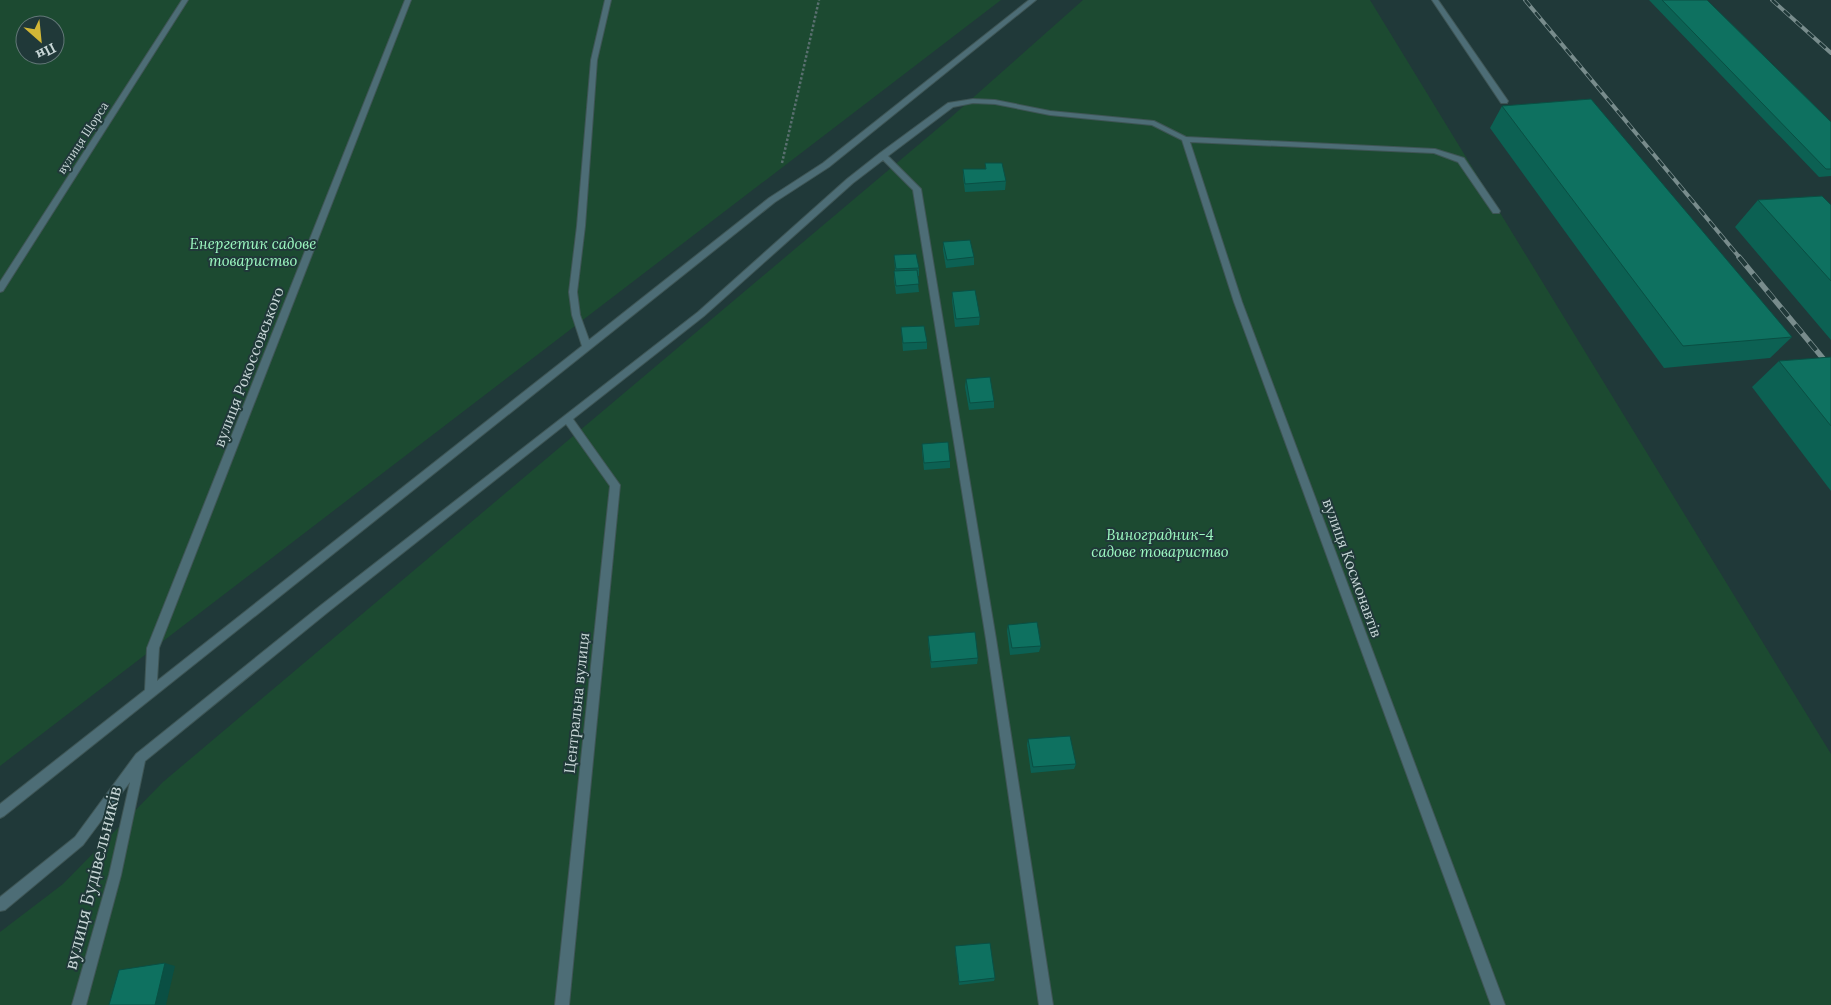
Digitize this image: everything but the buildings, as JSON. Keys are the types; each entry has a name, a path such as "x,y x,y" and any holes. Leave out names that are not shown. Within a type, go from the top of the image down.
{"lane":[{"name":"вулиця Щорса","path":"0,289 185,0"},
{"name":"вулиця Рокоссовського","path":"152,691 153,648 408,0"},
{"path":"587,348 576,315 573,292 581,226 594,60 608,0"},
{"path":"0,812 772,200 826,165 1033,0"},
{"path":"1435,0 1504,101"},
{"path":"0,905 79,841 140,758 324,609 701,314 850,180 952,106 974,101 995,102 1050,113 1154,123 1185,139 1435,151 1461,160 1496,211"},
{"name":"вулиця Космонавтів","path":"1185,139 1238,302 1498,1005"},
{"path":"883,155 917,189 991,638 1046,1005"},
{"name":"Центральна вулиця","path":"562,1005 615,485 567,418"},
{"name":"вулиця Будівельників","path":"79,1005 115,874 140,758"}],"path":[{"path":"772,200 820,0"}],"green space":[{"name":"Енергетик садове товариство","path":"0,0 1001,0 0,766"},
{"name":"Виноградник-4 садове товариство","path":"1083,0 1370,0 1831,754 1831,1005 0,1005 0,932 63,884 163,782 949,119"}],"railway":[{"path":"1525,0 1740,258"},
{"path":"1772,0 1831,53"},
{"path":"1739,257 1831,368"}]}
